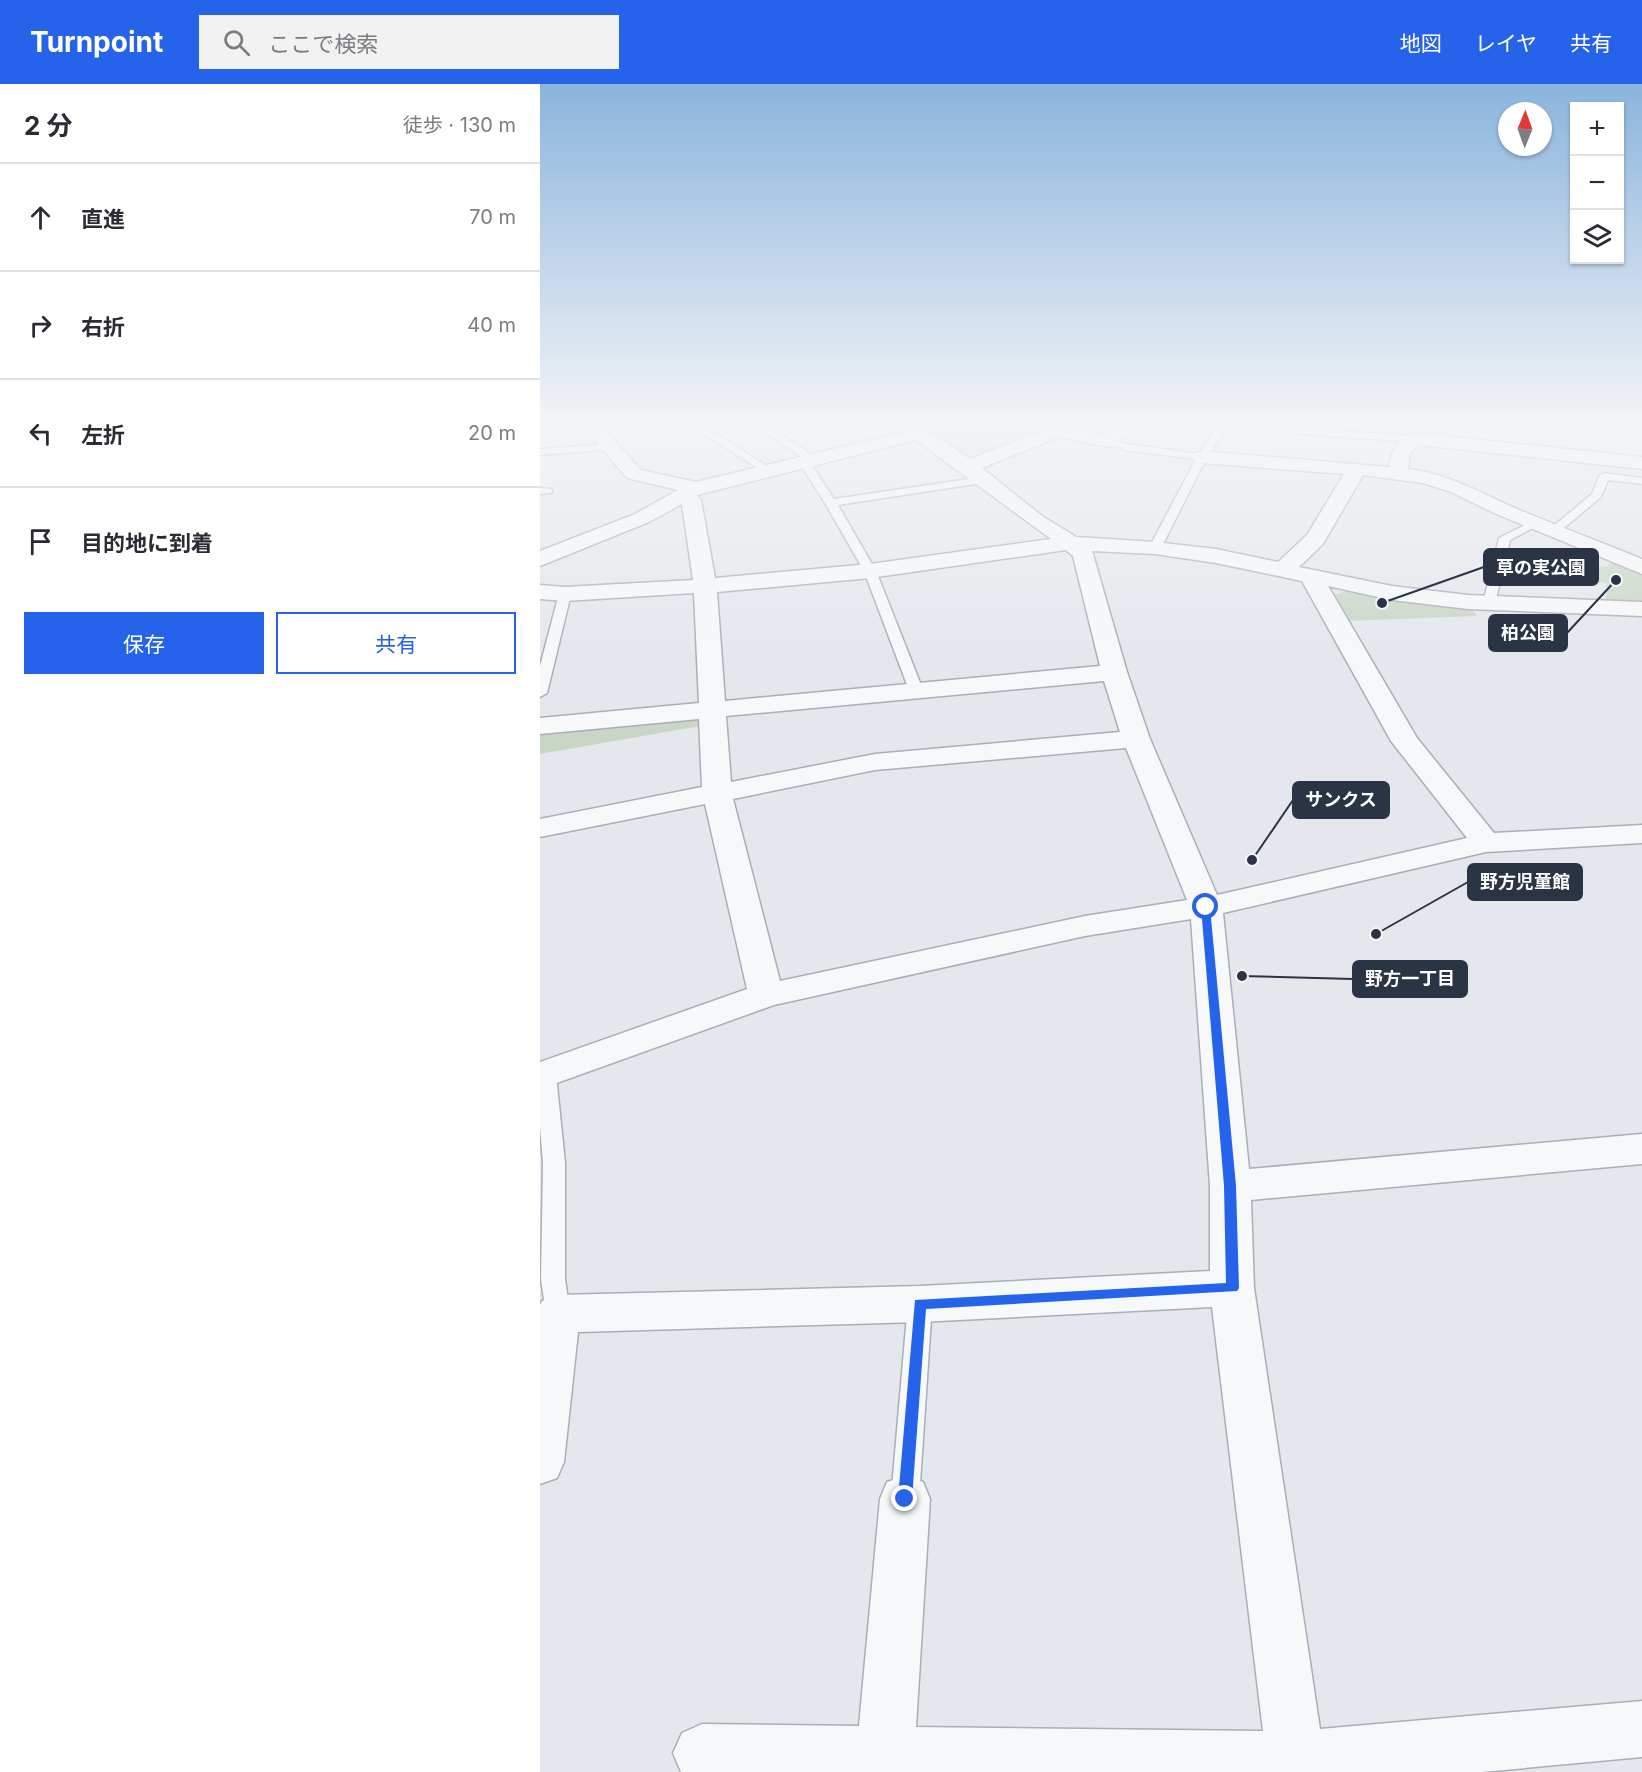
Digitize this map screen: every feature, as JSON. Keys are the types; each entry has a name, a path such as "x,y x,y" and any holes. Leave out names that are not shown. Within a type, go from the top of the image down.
{"street":[{"path":"540,559 642,518 676,499"},
{"path":"691,499 705,585 717,793 766,995"},
{"path":"1007,499 1071,543 1083,554 1114,672 1136,739 1206,907 1230,1186 1232,1288 1296,1766"},
{"path":"1297,572 1339,499"},
{"path":"1482,499 1642,567"},
{"path":"540,592 565,594 870,571 1071,543 1155,548 1216,556 1392,592 1490,603 1642,609"},
{"path":"1297,572 1405,741 1486,843"},
{"path":"540,726 1114,672"},
{"path":"540,828 875,762 1136,739"},
{"path":"543,1075 766,995 1085,926 1206,907 1486,843 1642,834"},
{"path":"1230,1186 1642,1149"},
{"path":"540,1462 558,1314 920,1304 1232,1288"},
{"path":"885,1763 905,1499"},
{"path":"702,1753 885,1763 1296,1766 1642,1730"}],"lane":[{"path":"829,499 870,571 916,690"},
{"path":"831,503 852,499"},
{"path":"1155,548 1181,499"},
{"path":"1554,531 1592,499"},
{"path":"1490,603 1505,538 1535,523"},
{"path":"540,693 565,594"},
{"path":"543,1075 554,1163 553,1279 558,1314"},
{"path":"905,1499 920,1304"}],"green space":[{"path":"1613,559 1642,571 1642,605 1606,602 1607,583 1572,578 1578,564 1607,567"},
{"path":"1354,589 1471,608 1477,616 1345,621 1330,596"},
{"path":"707,712 706,725 540,754 540,730"}],"place":[{"name":"柏公園","path":"1616,580"},
{"name":"草の実公園","path":"1382,603"},
{"name":"サンクス","path":"1252,860"},
{"name":"野方児童館","path":"1376,934"},
{"name":"野方一丁目","path":"1242,976"}],"route":[{"path":"905,1499 920,1304 1232,1288 1230,1186 1206,907"}]}
